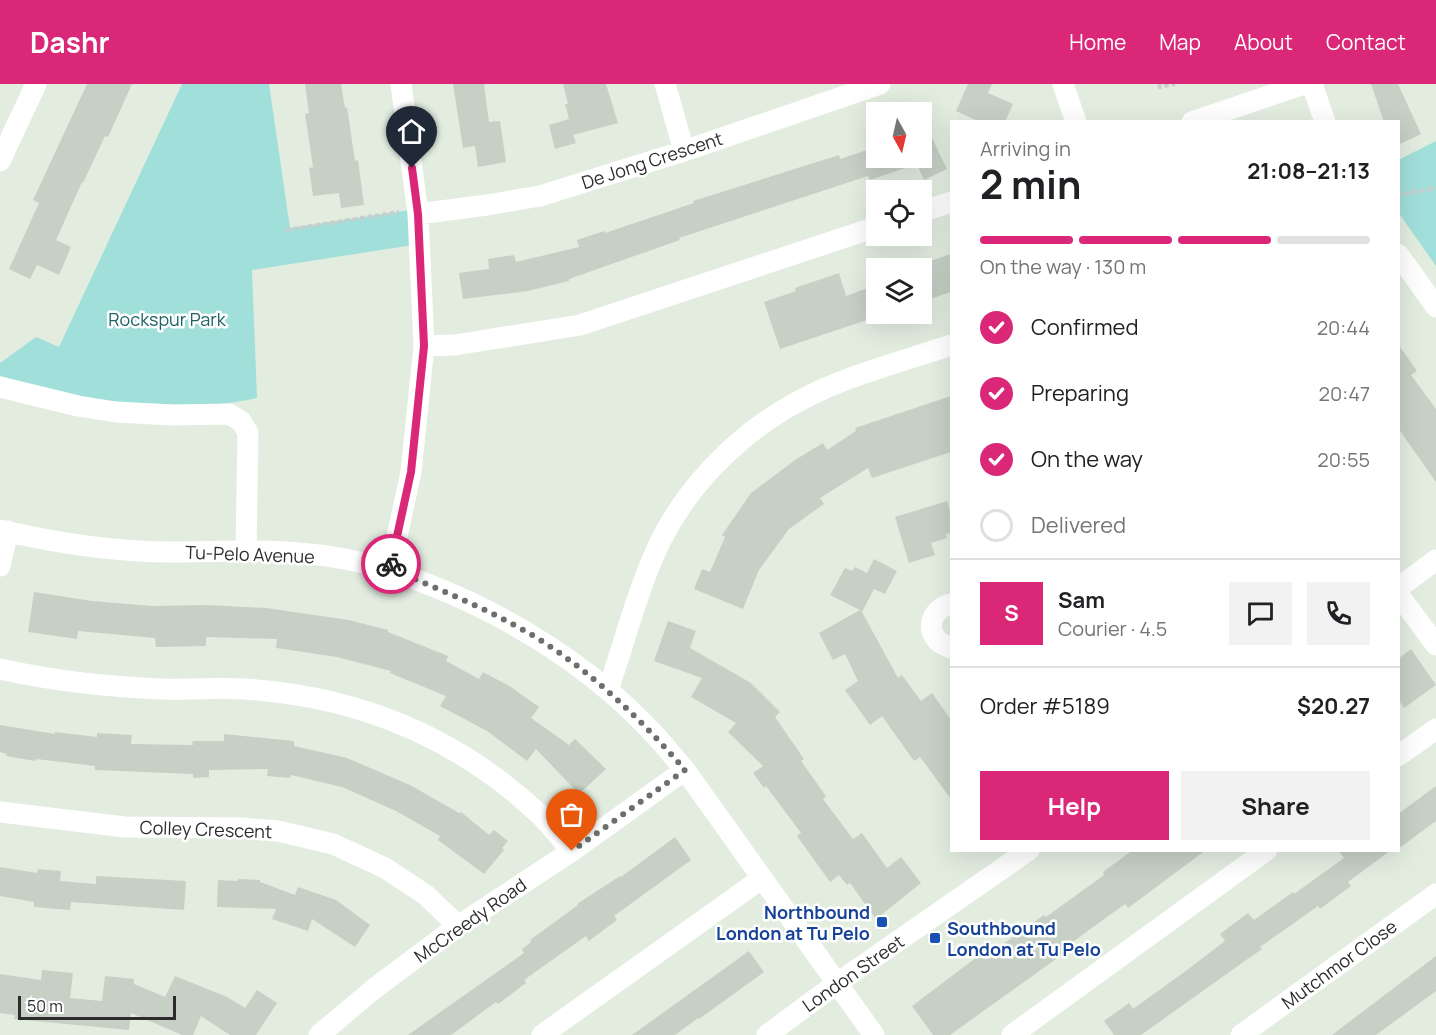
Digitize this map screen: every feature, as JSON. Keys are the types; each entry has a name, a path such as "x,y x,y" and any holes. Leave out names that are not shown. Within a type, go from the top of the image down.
{"street":[{"path":"0,162 36,84"},
{"path":"390,569 411,472 424,346 418,212 401,84"},
{"path":"665,84 684,151"},
{"name":"De Jong Crescent","path":"418,212 487,206 540,196 684,151 880,84"},
{"path":"1063,84 1075,120"},
{"path":"1198,120 1304,84"},
{"path":"1312,84 1324,120"},
{"path":"932,208 950,202"},
{"path":"424,346 455,345 580,326 866,230"},
{"path":"1400,257 1436,307"},
{"path":"608,690 649,568 661,540 676,513 711,468 743,438 776,413 818,392 950,345"},
{"path":"0,387 78,406 116,412 230,414 241,421 248,433 246,550"},
{"path":"0,566 4,530"},
{"name":"Tu-Pelo Avenue","path":"4,530 74,544 120,550 171,552 246,550 301,553 390,569 454,595 527,632 608,690 652,732 685,770 874,1035"},
{"path":"1400,587 1436,560"},
{"path":"1400,597 1436,645"},
{"path":"950,604 941,607 932,618 932,630 939,641 950,647"},
{"path":"0,669 51,680 110,687 165,690 243,689 300,694 357,707 413,729 462,754 502,781 540,815 572,851"},
{"path":"1400,755 1436,729"},
{"name":"McCreedy Road","path":"319,1035 375,988 458,926 572,851 685,770"},
{"name":"Colley Crescent","path":"0,812 125,827 242,828 278,831 333,844 385,868 426,896 458,926"},
{"name":"London Street","path":"767,1035 836,984 1026,852"},
{"path":"1012,1035 1264,852"},
{"path":"543,1035 761,879"},
{"name":"Mutchmor Close","path":"1241,1035 1436,894"}],"path":[{"path":"1159,84 1160,87 1175,84"},
{"path":"1400,195 1436,188"},
{"path":"286,230 418,212"}],"green space":[{"name":"Rockspur Park","path":"182,84 269,84 290,228 410,210 413,245 252,270 257,398 193,406 128,404 63,393 0,376 0,363 36,337 59,347"},
{"path":"1436,141 1436,266 1400,215 1400,159"}],"building":[{"path":"87,84 132,84 108,137 105,136 82,182 56,240 71,247 59,275 37,265 30,279 9,269 39,203 33,200"},
{"path":"305,84 341,84 355,161 358,160 364,205 341,208 339,193 313,196 309,168 313,167 305,114 309,113"},
{"path":"453,84 484,84 489,122 500,121 506,162 478,167 475,146 463,148"},
{"path":"563,84 606,84 618,123 573,135 576,143 555,149 549,125 569,119"},
{"path":"968,84 992,84 988,93 1013,104 1006,120 976,120 956,111"},
{"path":"1371,84 1398,84 1421,134 1400,144 1400,120 1383,120"},
{"path":"932,138 947,169 924,180 919,168 932,168"},
{"path":"866,150 866,168 905,168 870,180 868,176 679,238 680,240 569,279 569,281 528,291 463,299 459,273 489,269 488,259 514,255 516,262 579,247 577,240 604,231 605,233 694,203 693,201 839,155 840,159"},
{"path":"950,254 950,292 932,298 932,260"},
{"path":"839,273 846,296 866,289 866,320 780,349 764,302 796,291 795,288"},
{"path":"1400,347 1417,371 1411,375 1436,409 1436,482 1400,431"},
{"path":"950,396 950,452 872,478 868,468 820,498 824,504 789,529 759,570 743,609 694,589 702,569 710,572 725,537 722,535 751,493 795,460 823,443 827,450 856,431 855,428"},
{"path":"947,501 950,512 950,533 946,534 947,538 931,543 935,555 909,563 895,517"},
{"path":"874,559 897,571 885,594 874,589 862,612 898,678 902,675 921,701 932,693 950,719 950,798 920,757 914,761 882,716 870,725 845,690 858,681 845,654 833,660 819,633 860,610 830,595 845,568 852,571 855,567 867,573"},
{"path":"34,592 92,601 152,606 205,605 266,608 349,620 388,630 388,632 448,656 446,661 479,679 483,672 511,687 539,707 531,718 569,745 575,739 606,769 579,794 536,749 527,761 487,731 440,706 446,696 390,673 391,671 337,657 276,648 277,639 206,637 206,646 156,647 155,638 78,631 77,639 28,632"},
{"path":"668,621 696,631 690,648 751,683 780,712 775,717 804,759 801,761 826,796 823,799 853,839 862,833 887,868 901,857 921,883 876,919 850,883 847,885 839,875 830,882 797,836 801,833 766,786 764,788 753,773 763,766 728,732 736,723 691,697 702,678 654,661"},
{"path":"1411,649 1436,685 1404,708 1400,702 1400,657"},
{"path":"0,725 55,734 55,732 97,737 97,733 132,735 131,744 193,745 192,741 224,741 224,734 294,741 294,746 347,758 410,785 459,813 461,812 489,835 494,830 508,841 502,848 504,850 484,874 438,840 440,836 396,811 342,787 291,775 290,778 267,776 268,769 209,770 209,777 193,778 193,774 95,770 95,766 6,756 7,754 0,752"},
{"path":"1436,786 1436,821 1400,848 1400,813"},
{"path":"675,837 691,860 614,916 617,920 589,941 586,936 524,980 526,983 498,1004 496,1002 451,1035 408,1035 524,953 522,949 531,942 530,940 577,904 621,877"},
{"path":"1130,852 1203,852 1128,908 1125,904 1067,946 1070,949 950,1035 933,1035 912,1006 993,945 996,949 1044,915 1046,917 1104,875 1103,872"},
{"path":"1340,852 1388,852 1348,882 1351,886 1320,909 1318,906 1141,1035 1114,1035 1104,1021 1129,1003 1133,1009 1183,973 1225,941 1220,934 1248,913 1254,920 1344,858"},
{"path":"0,867 37,873 38,869 61,871 60,881 96,884 96,876 186,881 184,910 71,902 70,910 34,907 34,902 0,896"},
{"path":"238,879 260,880 260,882 295,895 298,887 336,900 370,925 355,947 312,919 308,931 272,919 276,909 217,907 218,880 238,881"},
{"path":"749,951 764,972 699,1019 675,1035 632,1035"},
{"path":"1436,956 1436,991 1376,1035 1332,1035"},
{"path":"42,970 73,973 70,998 102,1001 105,976 134,979 134,984 165,997 175,976 227,997 245,1008 257,990 277,1003 256,1035 230,1035 201,1016 193,1035 182,1035 131,1013 129,1030 14,1019 15,1015 0,1013 0,974 41,980"}],"way so far":[{"path":"391,564 390,569 454,595 527,632 569,660 608,690 652,732 685,770 572,851"}],"place":[{"name":"Northbound London at Tu Pelo","path":"882,922"},
{"name":"Southbound London at Tu Pelo","path":"935,938"}],"route":[{"path":"391,564 411,472 424,346 418,214 412,168"}]}
